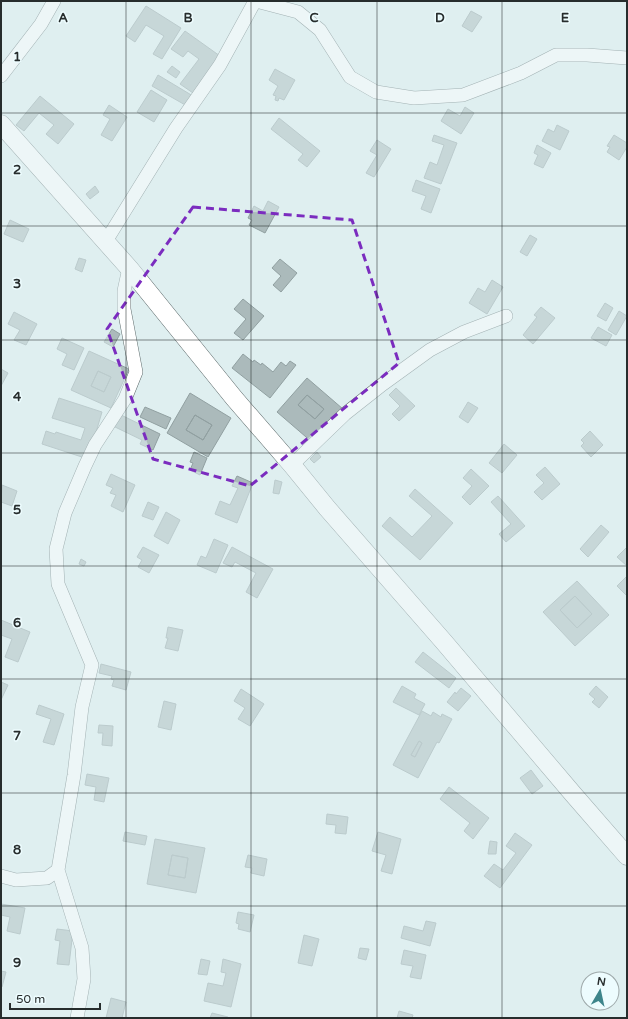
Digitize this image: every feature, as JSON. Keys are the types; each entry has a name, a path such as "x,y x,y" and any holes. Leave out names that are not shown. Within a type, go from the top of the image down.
{"street":[{"path":"1,76 41,24 54,1"},
{"path":"106,241 176,128 220,64 256,1 298,12 320,30 350,77 376,92 414,98 463,95 521,74 556,55 587,55 627,58"},
{"path":"1,124 106,241 234,398 327,508 627,856"},
{"path":"77,1018 84,978 82,948 58,870 74,775 82,707 92,665 58,584 56,549 65,513 85,466 95,445 125,399 136,372 124,309 124,291 129,268"},
{"path":"292,465 345,414 430,350 464,332 506,316"},
{"path":"1,876 16,880 47,878 58,870"}],"highlighted area":[{"path":"193,207 352,220 399,363 250,486 153,459 107,329"}],"building":[{"path":"146,6 181,28 162,59 153,54 164,36 146,25 135,42 126,36"},
{"path":"471,11 482,17 472,32 462,26"},
{"path":"185,31 220,56 193,93 180,84 199,59 188,51 183,57 171,49"},
{"path":"172,66 180,72 176,78 167,72"},
{"path":"275,69 295,80 284,100 279,98 278,101 275,100 276,96 273,95 278,86 269,80"},
{"path":"158,75 193,96 187,106 152,86"},
{"path":"151,90 167,100 154,122 137,112"},
{"path":"40,96 74,124 58,144 46,134 54,125 39,113 24,131 16,125"},
{"path":"109,105 127,117 112,141 101,135 110,119 103,115"},
{"path":"465,107 474,113 461,134 441,121 448,109 460,116"},
{"path":"279,118 320,151 307,167 298,160 303,154 271,129"},
{"path":"557,125 569,131 560,150 542,141 548,129 554,132"},
{"path":"434,135 457,143 441,184 424,178 430,162 437,165 444,145 432,141"},
{"path":"614,135 627,143 627,147 619,160 607,152 610,147 607,146"},
{"path":"377,140 391,149 374,177 366,173 377,155 370,151"},
{"path":"537,145 551,153 543,168 534,164 538,155 534,153"},
{"path":"416,180 440,189 431,213 421,209 426,196 412,191"},
{"path":"95,186 99,192 90,199 86,194"},
{"path":"268,201 279,207 265,233 249,225 252,220 248,218 254,206 263,211"},
{"path":"10,220 29,229 23,242 4,234"},
{"path":"530,235 537,239 527,256 520,252"},
{"path":"79,258 86,260 82,272 75,269"},
{"path":"280,259 297,273 281,292 273,285 281,276 272,268"},
{"path":"492,280 503,287 487,314 469,303 478,288 485,292"},
{"path":"243,299 264,316 243,340 234,333 246,319 234,309"},
{"path":"605,303 613,308 606,321 597,316"},
{"path":"541,307 555,318 533,344 523,335 537,317 534,315"},
{"path":"619,311 627,316 616,335 608,330"},
{"path":"14,312 37,324 26,345 14,340 20,330 8,324"},
{"path":"598,327 612,335 606,346 591,338"},
{"path":"112,329 120,334 113,347 104,342"},
{"path":"62,338 84,348 74,370 62,365 67,354 57,349"},
{"path":"89,351 129,369 111,408 71,390","holes":["98,371 111,377 104,392 91,386"]},
{"path":"243,354 253,362 254,360 261,365 262,363 273,372 281,362 286,366 290,361 296,365 270,398 232,368"},
{"path":"1,369 8,373 1,386"},
{"path":"98,371 111,377 104,392 91,386"},
{"path":"307,378 343,409 313,443 277,412","holes":["307,395 324,409 315,419 298,405"]},
{"path":"396,388 415,406 399,421 392,414 400,406 389,395"},
{"path":"190,393 231,418 208,457 167,433","holes":["195,415 212,425 203,440 186,430"]},
{"path":"307,395 324,409 315,419 298,405"},
{"path":"59,398 102,412 88,459 42,444 46,431 55,434 56,432 81,440 85,428 52,418"},
{"path":"468,402 478,408 468,423 459,417"},
{"path":"145,407 171,418 166,429 140,417"},
{"path":"119,414 160,434 153,450 140,444 142,440 113,426"},
{"path":"195,415 212,425 203,440 186,430"},
{"path":"590,431 603,445 591,457 581,446 584,443 581,440"},
{"path":"504,444 517,455 502,473 489,463"},
{"path":"194,452 207,458 200,475 190,470 193,463 190,462"},
{"path":"317,452 321,457 314,463 310,459"},
{"path":"545,467 560,484 542,500 534,492 544,483 536,475"},
{"path":"471,469 489,486 470,505 462,497 472,486 463,478"},
{"path":"111,474 135,485 123,512 111,506 116,495 110,493 113,488 106,485"},
{"path":"237,476 253,483 237,523 215,514 220,501 230,505 238,488 232,486"},
{"path":"275,480 282,482 279,494 273,493"},
{"path":"2,485 17,491 12,506 1,502"},
{"path":"415,489 453,523 420,560 382,526 390,517 412,537 432,516 409,496"},
{"path":"498,496 525,526 506,542 499,534 511,524 491,502"},
{"path":"148,502 159,507 153,520 142,516"},
{"path":"166,512 180,520 168,544 154,536"},
{"path":"601,525 609,532 588,557 580,549"},
{"path":"214,539 228,545 216,573 197,565 201,556 206,558"},
{"path":"143,547 159,555 149,573 138,567 142,560 137,557"},
{"path":"232,547 273,569 257,598 246,592 256,573 235,562 232,567 223,563"},
{"path":"627,548 627,566 617,557"},
{"path":"81,559 86,562 84,566 79,564"},
{"path":"627,576 627,594 626,595 617,586"},
{"path":"577,581 609,615 575,646 543,612","holes":["575,596 592,614 577,628 560,610"]},
{"path":"575,596 592,614 577,628 560,610"},
{"path":"1,620 30,632 18,662 5,657 12,639 1,635"},
{"path":"168,627 183,630 178,651 165,648 168,638 166,638"},
{"path":"423,652 456,678 449,688 415,662"},
{"path":"101,664 131,672 126,690 112,686 114,680 111,679 112,676 99,673"},
{"path":"1,682 8,685 1,700"},
{"path":"402,686 416,694 414,698 425,704 419,715 393,702"},
{"path":"596,686 608,697 599,708 592,702 595,699 589,694"},
{"path":"461,688 471,696 458,711 447,702 455,692 456,694"},
{"path":"241,689 264,704 250,726 238,719 245,708 234,701"},
{"path":"164,701 176,704 171,730 158,727"},
{"path":"39,705 64,714 54,745 43,742 51,719 36,714"},
{"path":"422,711 431,716 433,712 441,717 442,714 452,719 439,743 437,742 418,778 393,765","holes":["419,741 422,743 415,757 411,755"]},
{"path":"99,725 113,726 112,746 102,745 103,733 98,733"},
{"path":"419,741 422,743 415,757 411,755"},
{"path":"531,770 543,786 532,794 520,778"},
{"path":"87,774 109,778 104,802 94,800 96,787 85,785"},
{"path":"449,787 489,818 473,839 464,831 470,823 440,799"},
{"path":"327,814 348,817 346,834 335,833 336,825 326,824"},
{"path":"125,832 147,836 145,845 123,841"},
{"path":"378,832 401,839 392,874 381,871 386,855 372,851"},
{"path":"515,833 532,845 500,888 484,876 494,864 503,870 516,853 506,846"},
{"path":"155,839 205,848 196,893 147,884","holes":["172,855 188,858 185,878 168,875"]},
{"path":"490,841 497,842 496,854 488,854"},
{"path":"172,855 188,858 185,878 168,875"},
{"path":"248,855 267,859 264,876 251,873 252,868 245,867"},
{"path":"1,904 25,908 20,934 7,931 10,917 1,915"},
{"path":"238,912 254,915 250,932 238,929 239,924 236,923"},
{"path":"426,921 436,923 430,946 401,938 404,926 423,931"},
{"path":"57,929 73,931 69,965 57,964 60,941 55,940"},
{"path":"304,935 319,939 312,966 298,963"},
{"path":"360,948 369,949 366,960 358,958"},
{"path":"404,950 426,955 421,979 410,977 413,966 401,964"},
{"path":"201,959 210,961 207,975 198,974"},
{"path":"223,959 241,964 231,1007 204,1001 208,983 223,986 226,973 221,972"},
{"path":"1,971 6,972 2,987 1,987"},
{"path":"111,998 126,1002 122,1018 106,1018"},
{"path":"399,1011 413,1015 412,1018 397,1018"},
{"path":"212,1013 228,1017 228,1018 210,1018"}]}
